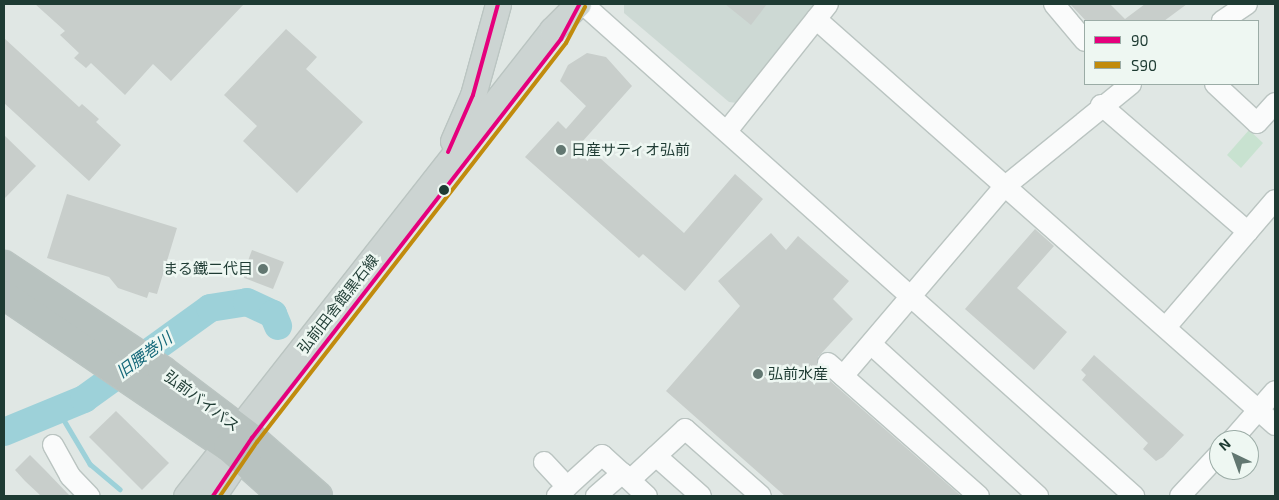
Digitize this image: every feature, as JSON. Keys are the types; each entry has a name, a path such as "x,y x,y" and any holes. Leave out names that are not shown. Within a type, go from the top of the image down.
{"highway":[{"name":"弘前バイパス","path":"4,266 122,357 240,443 318,496"},
{"name":"弘前バイパス","path":"4,295 122,357"},
{"name":"弘前バイパス","path":"240,443 284,496"}],"main road":[{"name":"弘前田舎館黒石線","path":"436,178 473,95 498,4"},
{"name":"弘前田舎館黒石線","path":"240,443 436,178 552,30 580,4"},
{"name":"弘前田舎館黒石線","path":"240,443 561,39 580,4"},
{"path":"186,496 240,443"},
{"path":"213,496 240,443"}],"street":[{"path":"580,4 726,131 1134,496"},
{"path":"1054,4 1084,40"},
{"path":"1223,20 1247,4"},
{"path":"726,131 822,11 1003,188 1166,327 1275,425"},
{"path":"844,376 1003,188 1126,85"},
{"path":"1216,85 1257,123 1275,104"},
{"path":"1100,105 1248,232"},
{"path":"1166,327 1275,200"},
{"path":"871,344 1028,493"},
{"path":"828,363 979,496"},
{"path":"1241,430 1275,391"},
{"path":"596,496 656,456 685,429 761,496"},
{"path":"53,445 70,476 89,496"},
{"path":"544,462 562,491 602,455 647,496"},
{"path":"656,456 701,496"},
{"path":"1180,496 1209,465"}],"shaded area":[{"path":"624,4 814,4 737,103 729,102 624,13"}],"green space":[{"path":"1249,130 1263,143 1241,168 1227,155"}],"building":[{"path":"35,4 244,4 171,81 153,64 125,95 91,63 86,68 74,58 79,53 60,35 65,31"},
{"path":"725,4 767,4 751,25"},
{"path":"1070,4 1110,4 1125,19 1145,4 1187,4 1165,20 1085,20"},
{"path":"286,29 317,57 306,69 363,122 297,193 243,141 257,126 224,95"},
{"path":"4,38 79,107 82,104 99,119 96,122 121,145 89,181 4,103"},
{"name":"日産サティオ弘前","path":"587,53 606,57 632,86 582,142 684,233 735,174 763,199 685,291 643,254 639,258 525,157 558,121 566,129 586,106 560,81 568,65"},
{"path":"4,135 36,166 4,199"},
{"path":"67,194 177,228 157,294 149,292 147,298 118,288 109,277 47,258"},
{"path":"1035,229 1054,246 1017,288 1067,332 1034,370 965,309"},
{"name":"弘前水産","path":"771,233 786,250 798,236 849,281 833,299 853,319 818,357 820,372 961,496 785,496 666,391 740,306 718,281"},
{"name":"まる鐵二代目","path":"252,250 284,262 273,289 242,277"},
{"path":"1094,355 1184,435 1163,457 1156,461 1143,449 1148,443 1082,380 1086,375 1081,370"},
{"path":"116,411 169,463 142,490 89,437"},
{"path":"30,455 70,496 41,496 25,481 15,470"}],"waterway":[{"name":"旧腰巻川","path":"4,432 84,399 210,308 247,302 273,314 278,326"},
{"path":"58,410 90,464 120,489"}],"transit line":[{"name":"90","path":"448,152 473,95 498,4"},
{"name":"90","path":"213,496 252,438 561,39 580,4"},
{"name":"S90","path":"220,496 257,442 566,43 585,7"}],"place":[{"name":"日産サティオ弘前","path":"561,150"},
{"name":"まる鐵二代目","path":"263,269"},
{"name":"弘前水産","path":"758,374"}]}
